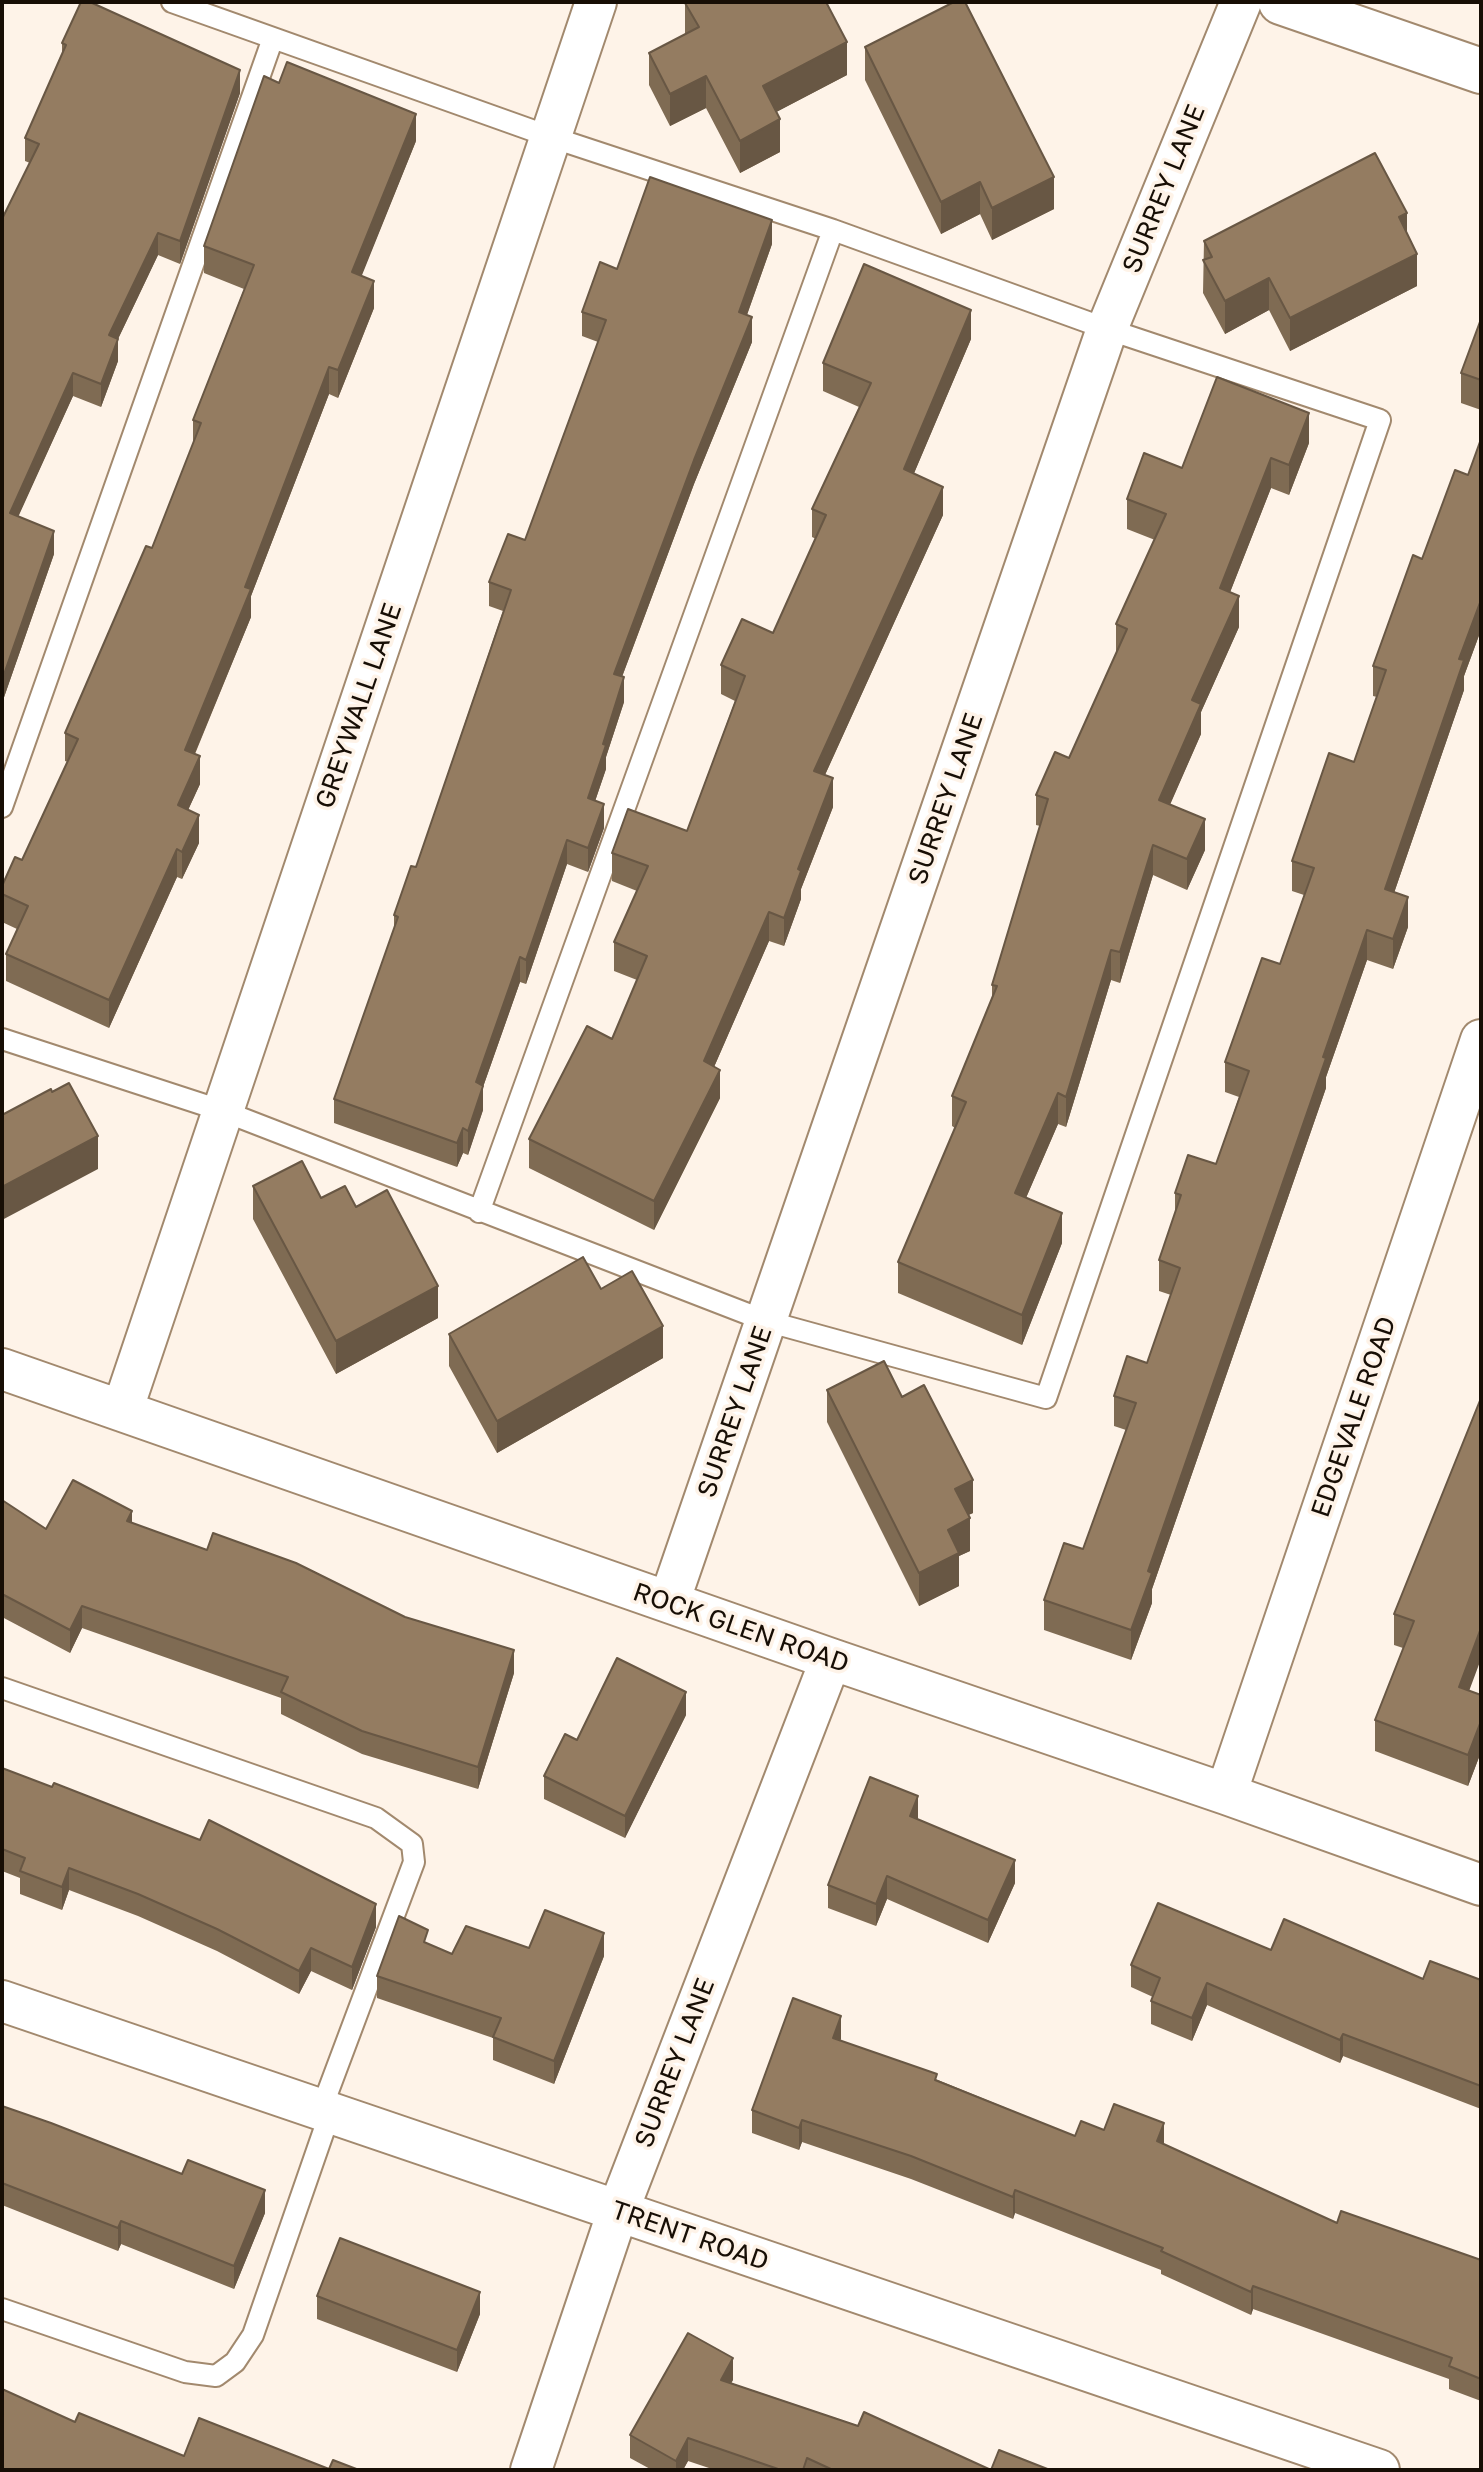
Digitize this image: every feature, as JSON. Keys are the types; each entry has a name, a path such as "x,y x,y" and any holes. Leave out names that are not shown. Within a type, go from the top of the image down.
{"main road":[{"path":"1281,2 1481,71"}],"street":[{"name":"GREYWALL LANE","path":"122,1411 596,2"},
{"name":"SURREY LANE","path":"669,1602 1107,329 1241,2"},
{"name":"EDGEVALE ROAD","path":"1226,1794 1481,1040"},
{"name":"ROCK GLEN ROAD","path":"2,1369 1481,1885"},
{"name":"SURREY LANE","path":"531,2470 618,2211 831,1659"},
{"name":"TRENT ROAD","path":"2,2001 1379,2470"}],"lane":[{"path":"2,1039 223,1111 766,1321 1046,1398 1380,420 1107,329 833,230 551,137 172,2"},
{"path":"2,807 273,38"},
{"path":"479,1212 833,230"},
{"path":"2,1688 376,1818 412,1844 414,1862 326,2111 253,2335 235,2362 216,2376 185,2372 2,2309"}],"building":[{"path":"81,2 90,2 240,70 180,241 158,233 109,335 118,339 101,384 73,373 10,513 54,531 2,680 2,219 39,144 25,138 66,45 62,43"},
{"path":"687,2 826,2 847,42 763,86 780,119 740,141 706,76 670,94 649,53 699,27"},
{"path":"954,2 965,2 1054,177 992,208 980,182 941,202 865,47"},
{"path":"287,62 416,114 352,272 374,281 338,370 329,367 245,587 251,589 185,750 200,756 178,805 199,815 182,852 177,849 109,1000 6,954 28,906 2,894 2,886 15,857 22,860 78,739 65,733 146,546 152,548 201,423 193,420 254,265 204,246 264,76 279,83"},
{"path":"1375,153 1407,213 1399,217 1417,254 1290,318 1269,278 1225,301 1203,260 1212,257 1204,241"},
{"path":"650,177 772,220 739,312 752,317 694,460 614,674 624,677 588,798 604,804 588,848 567,840 526,960 520,957 476,1082 483,1086 468,1131 463,1128 457,1143 334,1099 398,917 394,915 411,866 416,867 511,590 489,582 508,534 525,540 606,320 582,312 600,262 617,269"},
{"path":"864,264 971,310 904,469 943,487 814,771 833,778 798,869 801,871 784,918 769,912 704,1061 720,1070 654,1201 529,1139 587,1026 612,1039 647,956 614,942 648,866 612,853 628,809 687,831 745,676 721,665 742,619 773,633 826,515 812,509 871,383 823,363"},
{"path":"1481,319 1481,380 1461,373"},
{"path":"1217,377 1309,413 1289,465 1271,458 1220,588 1239,596 1192,700 1201,704 1159,800 1205,819 1187,859 1153,845 1120,952 1111,950 1066,1097 1058,1093 1015,1193 1062,1213 1022,1315 898,1262 966,1102 952,1096 997,986 992,985 1048,799 1036,795 1055,752 1069,758 1127,629 1116,624 1166,514 1127,499 1144,453 1182,468"},
{"path":"1481,439 1481,600 1459,659 1464,660 1385,889 1408,897 1393,939 1367,930 1323,1057 1326,1058 1148,1571 1152,1573 1131,1630 1044,1600 1064,1543 1083,1549 1136,1403 1114,1396 1127,1356 1147,1363 1180,1268 1159,1260 1181,1195 1175,1193 1188,1155 1216,1164 1249,1071 1225,1062 1262,958 1280,964 1314,868 1292,861 1329,753 1354,762 1386,670 1373,666 1413,555 1422,559 1455,470 1468,475"},
{"path":"69,1083 98,1136 2,1187 2,1115"},
{"path":"302,1161 321,1198 345,1186 356,1207 387,1190 438,1286 336,1341 253,1186"},
{"path":"583,1257 601,1289 632,1271 663,1326 497,1421 449,1334"},
{"path":"884,1361 902,1397 924,1385 973,1480 955,1489 970,1518 948,1530 959,1553 919,1573 827,1390"},
{"path":"1481,1398 1481,1628 1459,1687 1481,1695 1481,1721 1468,1755 1375,1720 1414,1621 1394,1614"},
{"path":"73,1480 132,1511 127,1521 207,1550 213,1533 296,1563 405,1617 514,1650 478,1767 362,1731 281,1692 288,1677 82,1606 70,1630 2,1594 2,1500 46,1529"},
{"path":"617,1658 686,1692 625,1816 544,1776 565,1734 577,1740"},
{"path":"2,1768 52,1787 54,1783 200,1840 209,1820 376,1904 352,1967 311,1948 299,1971 217,1929 69,1868 62,1887 20,1871 25,1858 2,1849"},
{"path":"870,1777 918,1796 910,1816 1015,1860 988,1920 887,1876 876,1904 828,1885"},
{"path":"1158,1903 1271,1950 1284,1919 1423,1979 1430,1961 1481,1980 1481,2086 1343,2034 1340,2040 1207,1983 1192,2018 1151,2001 1160,1978 1131,1965"},
{"path":"545,1910 604,1933 554,2061 493,2037 501,2018 377,1976 399,1916 428,1930 424,1942 452,1954 466,1926 529,1948"},
{"path":"793,1998 841,2016 833,2038 937,2074 935,2080 1075,2136 1081,2121 1104,2130 1114,2104 1164,2123 1157,2141 1337,2223 1341,2211 1481,2260 1481,2379 1449,2366 1452,2358 1253,2286 1251,2292 1161,2251 1163,2248 1015,2190 1013,2197 911,2156 802,2120 799,2128 752,2110"},
{"path":"2,2106 182,2174 188,2160 265,2190 234,2266 121,2221 118,2228 2,2183"},
{"path":"340,2238 480,2292 457,2350 317,2296"},
{"path":"688,2333 733,2358 721,2380 858,2426 864,2412 991,2470 833,2470 807,2458 803,2470 781,2470 688,2438 676,2461 630,2435"},
{"path":"2,2389 75,2422 79,2413 184,2456 199,2418 329,2469 333,2460 359,2470 2,2470"},
{"path":"999,2450 1050,2470 991,2470"}]}
